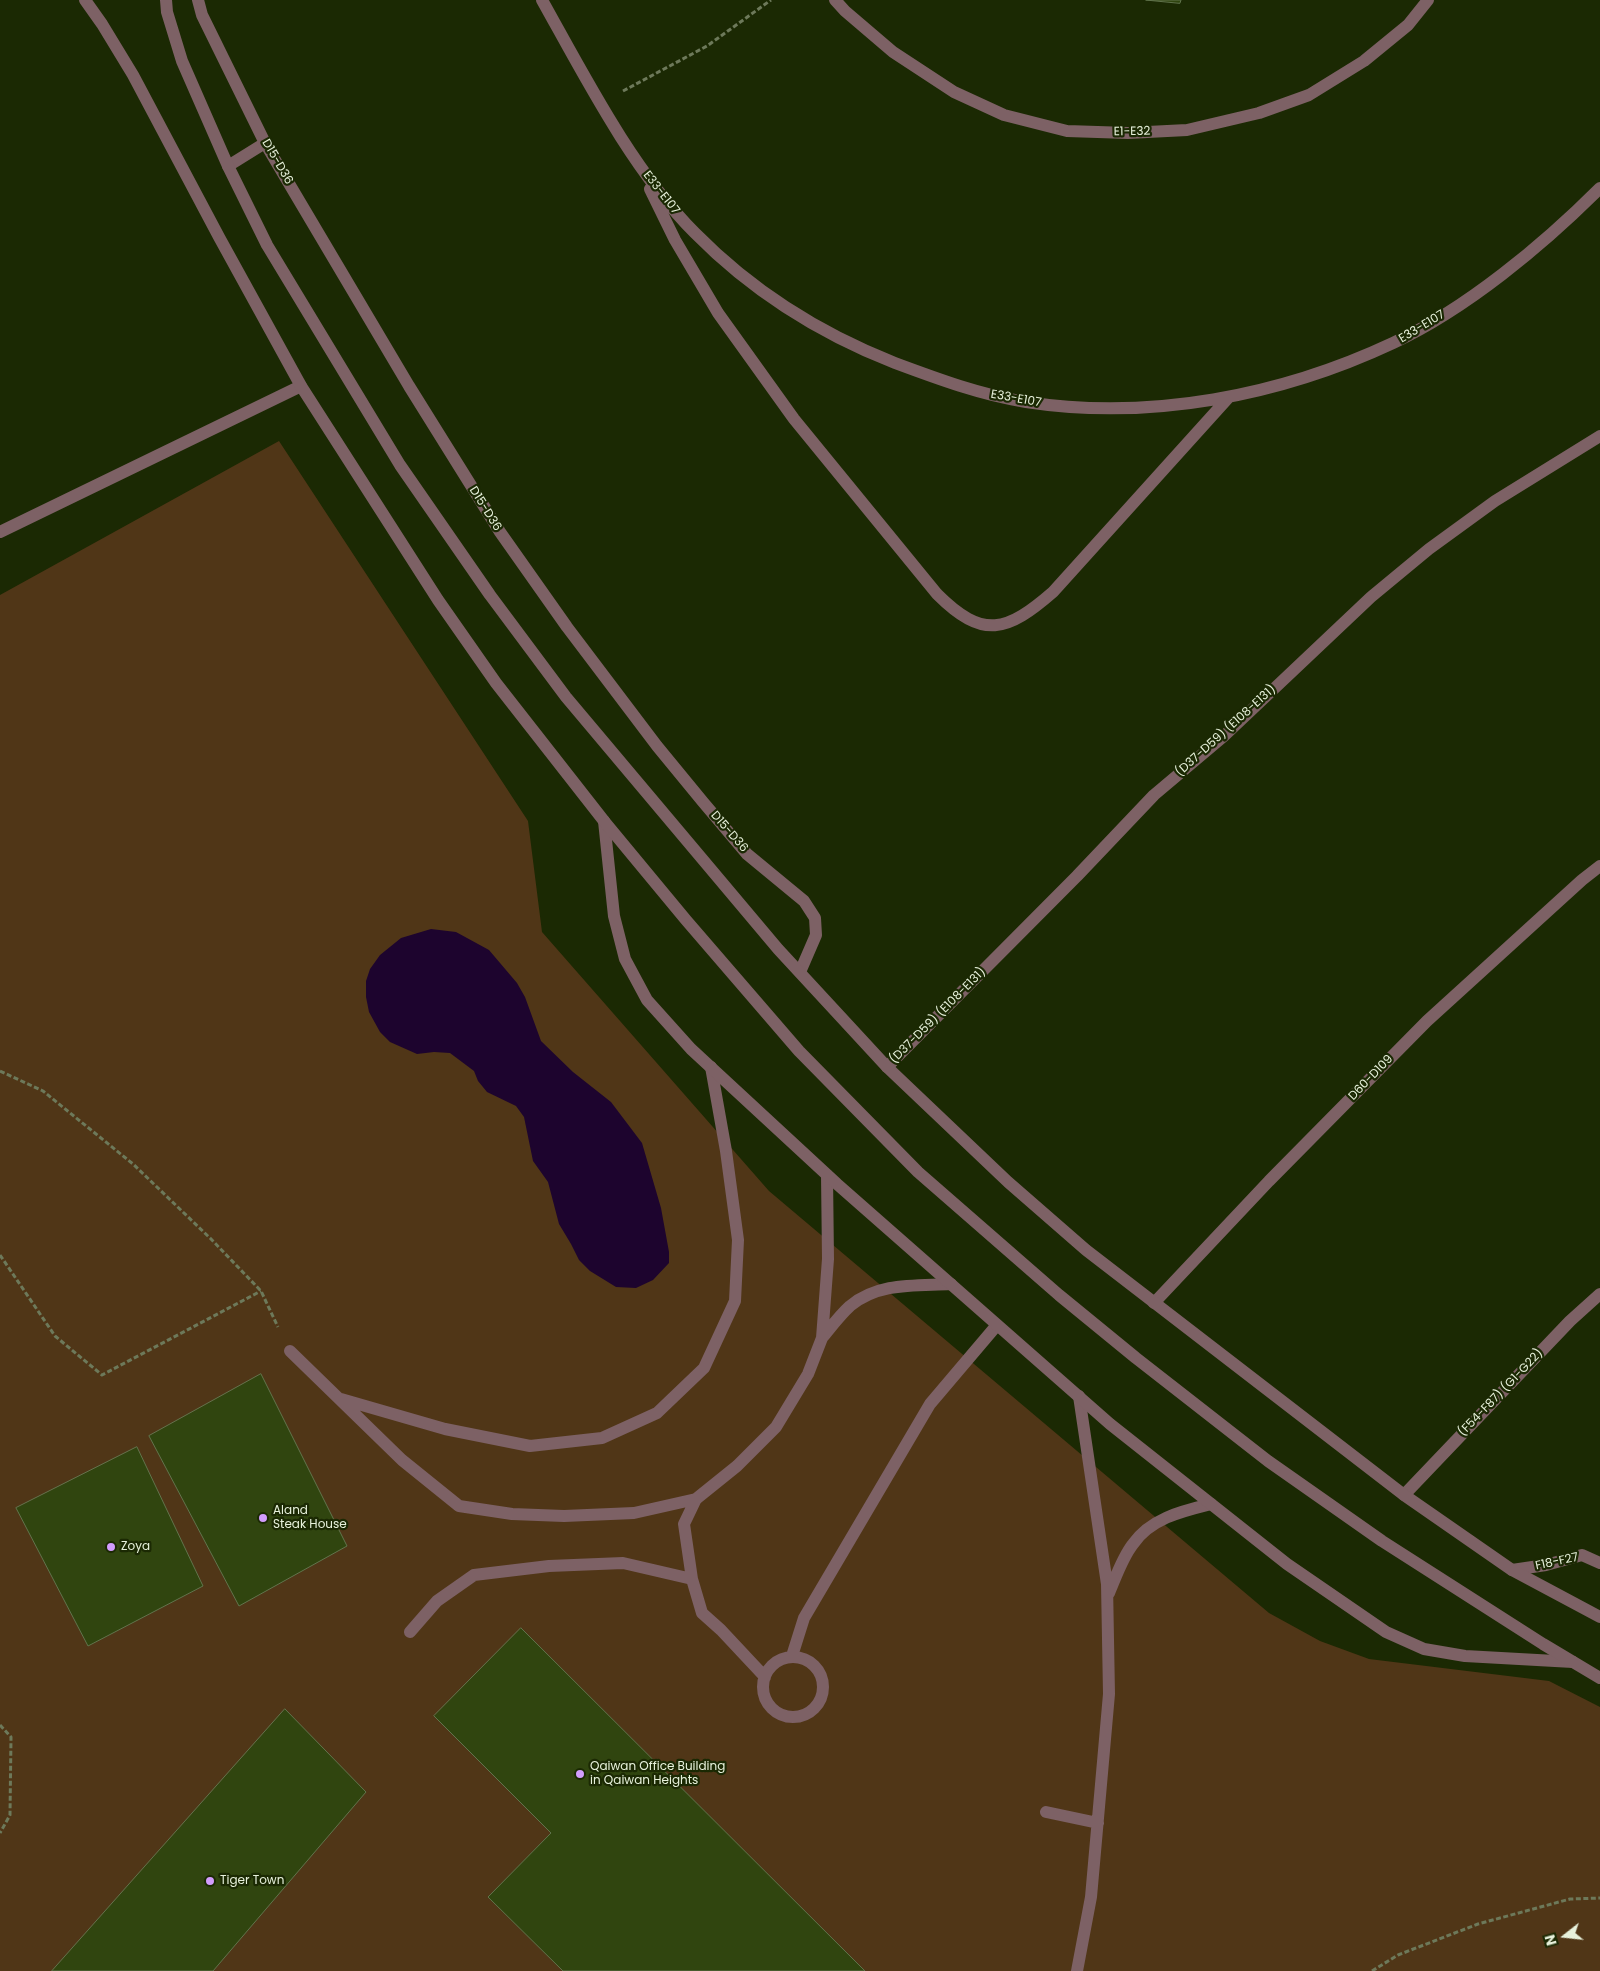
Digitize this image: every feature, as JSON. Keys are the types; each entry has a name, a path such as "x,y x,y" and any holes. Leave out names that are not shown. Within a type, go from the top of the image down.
{"street":[{"path":"85,0 133,75 209,219 301,386 438,600 540,741 686,920 799,1051 918,1172 1059,1295 1136,1358 1268,1461 1382,1541 1600,1678"},
{"path":"166,0 167,12 182,61 228,166 267,245 400,465 490,595 566,697 606,747 800,972 887,1067 1008,1182 1086,1250 1404,1495 1512,1570 1600,1617"},
{"name":"D15-D36","path":"198,0 202,15 265,143 409,386 500,532 573,635 703,802 747,854 804,901 815,918 816,935 800,972"},
{"name":"E33-E107","path":"542,0 600,102 632,153 664,198 693,232 724,262 788,308 862,350 936,379 1024,402 1063,406 1149,407 1188,404 1273,387 1313,374 1395,343 1466,300 1542,240 1600,188"},
{"name":"E1-E32","path":"835,0 845,11 893,52 954,92 1004,115 1067,132 1128,133 1187,130 1259,113 1310,95 1371,55 1408,25 1428,0"},
{"path":"228,166 265,143"},
{"path":"632,153 675,240 718,313 788,412 937,594 953,610 965,618 994,626 1008,624 1039,604 1053,592 1229,397"},
{"path":"0,532 301,386"},
{"name":"(D37-D59) (E108-E131)","path":"887,1067 1077,876 1154,794 1224,736 1372,597 1429,549 1495,501 1600,436"},
{"path":"604,820 614,916 625,959 647,1000 691,1049 827,1175 1110,1424 1287,1564 1386,1632 1424,1649 1466,1656 1573,1662"},
{"name":"D60-D109","path":"1154,1302 1269,1181 1427,1021 1582,880 1600,866"},
{"path":"340,1399 446,1429 530,1446 602,1438 657,1413 704,1368 735,1301 738,1240 726,1151 711,1067"},
{"path":"290,1351 402,1460 459,1506 512,1514 564,1516 634,1513 696,1499 738,1466 776,1427 808,1374 822,1338 828,1259 827,1175"},
{"path":"822,1338 851,1306 869,1294 894,1287 951,1284"},
{"name":"(F54-F87) (G1-G22)","path":"1404,1495 1570,1321 1600,1294"},
{"path":"792,1656 804,1618 930,1404 997,1325"},
{"path":"1077,1971 1092,1897 1109,1694 1107,1584 1079,1396"},
{"path":"696,1499 684,1524 692,1579 702,1613 721,1630 765,1677"},
{"path":"1107,1598 1133,1543 1148,1529 1170,1514 1212,1504"},
{"name":"F18-F27","path":"1512,1570 1546,1565 1582,1555 1600,1563"},
{"path":"410,1632 438,1601 474,1575 549,1566 623,1563 692,1579"},
{"path":"792,1656 802,1658 818,1670 823,1679 824,1689 821,1699 815,1707 807,1713 798,1716 788,1716 770,1706 765,1697 764,1687 765,1677 775,1662 792,1656"},
{"path":"1046,1812 1098,1823"}],"path":[{"path":"600,102 707,46 771,0"},
{"path":"0,1071 43,1091 133,1164 211,1239 261,1291 290,1351"},
{"path":"0,1255 55,1336 102,1375 261,1291"},
{"path":"0,1725 11,1737 10,1815 0,1833"},
{"path":"1372,1971 1398,1955 1478,1924 1570,1899 1600,1898"}],"shaded area":[{"path":"279,441 528,821 542,932 769,1191 1269,1613 1320,1641 1369,1659 1549,1681 1600,1707 1600,1971 0,1971 0,595"},
{"path":"431,929 456,932 489,950 517,983 525,997 541,1041 573,1072 611,1102 642,1143 661,1208 669,1252 669,1263 653,1280 636,1288 616,1287 590,1271 579,1260 559,1224 548,1182 533,1161 524,1117 516,1106 487,1092 478,1081 474,1071 450,1053 417,1054 390,1042 380,1032 369,1012 366,997 366,981 370,969 380,955 401,938"}],"building":[{"path":"1146,0 1181,0 1180,3"},
{"name":"Aland Steak House","path":"261,1374 347,1546 239,1606 149,1436"},
{"name":"Zoya","path":"137,1447 203,1586 88,1646 16,1508"},
{"name":"Qaiwan Office Building in Qaiwan Heights","path":"521,1628 865,1971 563,1971 488,1897 551,1833 434,1716"},
{"name":"Tiger Town","path":"285,1709 366,1792 213,1971 52,1971"}],"place":[{"name":"Aland Steak House","path":"263,1518"},
{"name":"Zoya","path":"111,1547"},
{"name":"Qaiwan Office Building in Qaiwan Heights","path":"580,1774"},
{"name":"Tiger Town","path":"210,1881"}]}
